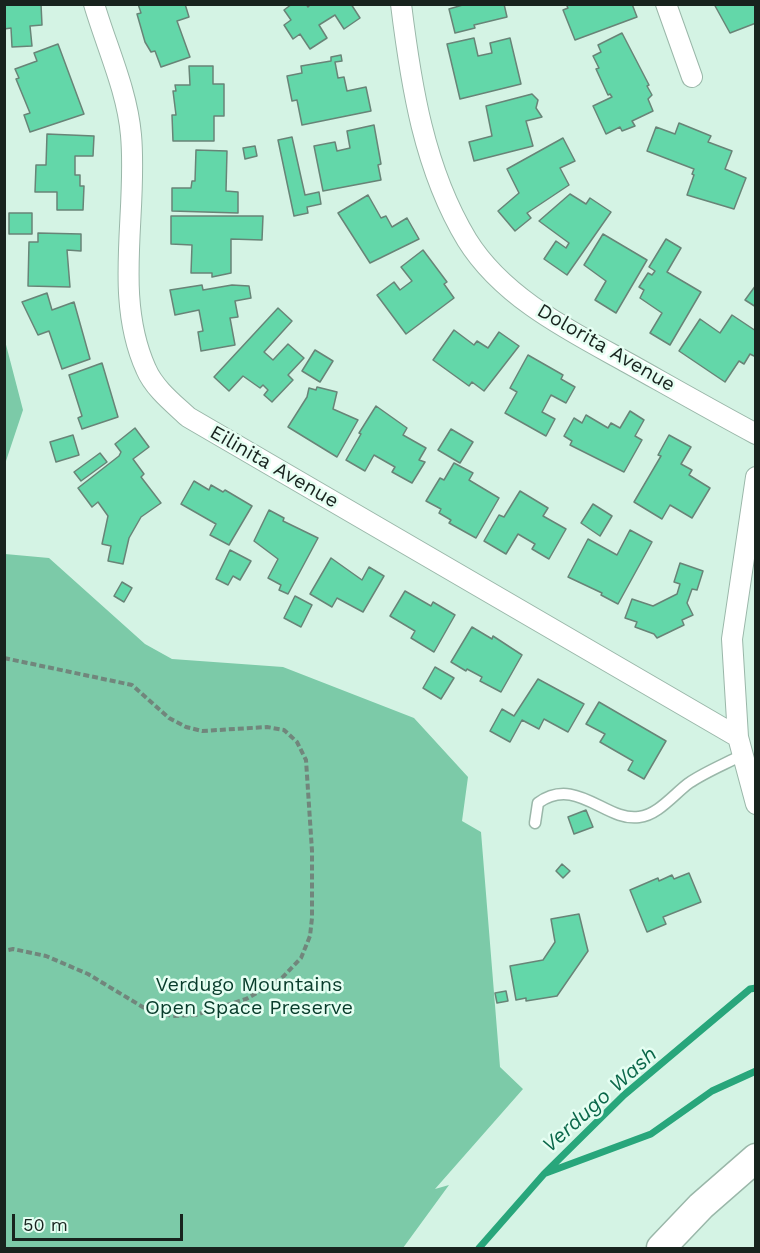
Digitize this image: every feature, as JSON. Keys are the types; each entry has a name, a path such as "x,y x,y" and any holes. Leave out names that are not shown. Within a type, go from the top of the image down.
{"main road":[{"path":"661,1248 701,1206 756,1158"}],"street":[{"name":"Eilinita Avenue","path":"94,4 110,58 126,99 131,137 128,298 134,335 146,371 167,398 188,417 740,746"},
{"name":"Dolorita Avenue","path":"401,4 417,110 431,159 467,240 495,273 545,316 756,434"},
{"path":"666,4 692,77"},
{"path":"756,477 732,639 740,746 756,804"}],"lane":[{"path":"535,823 538,803 547,797 562,794 587,799 621,814 638,818 651,813 740,746"}],"path":[{"path":"4,658 132,685 169,718 186,727 202,731 267,727 284,730 297,742 306,760 312,851 312,918 301,958 280,979 246,999 196,1016 172,1016 146,1009 88,974 46,956 13,949 4,951"}],"green space":[{"path":"4,337 23,410 5,464 4,464"},
{"name":"Verdugo Mountains Open Space Preserve","path":"5,554 49,558 145,644 172,659 283,667 414,718 468,777 462,821 481,832 500,1067 523,1089 435,1189 449,1185 403,1248 5,1248"}],"building":[{"path":"4,4 41,4 42,25 30,26 32,46 12,47 11,28 4,29"},
{"path":"138,4 185,4 189,17 177,21 190,57 161,67 155,51 151,52 145,42 137,14 141,13"},
{"path":"292,4 306,4 308,7 311,4 351,4 360,18 344,29 335,15 319,25 327,38 310,49 300,34 293,39 284,25 291,20 284,10"},
{"path":"466,4 504,4 507,17 474,25 475,28 455,33 449,9"},
{"path":"566,4 632,4 637,17 575,40 563,10 568,8"},
{"path":"714,4 756,4 756,23 730,33"},
{"path":"622,33 649,85 647,86 652,95 648,99 653,111 632,121 635,126 622,131 620,127 606,134 593,106 612,97 608,95 596,69 599,68 593,56 601,52 598,45"},
{"path":"474,38 478,56 492,53 490,43 510,38 521,84 460,99 447,44"},
{"path":"58,44 84,114 30,132 24,115 30,113 16,79 19,78 15,69 37,61 34,53"},
{"path":"341,55 342,61 335,62 338,78 344,77 347,91 366,87 371,111 302,125 297,100 292,101 287,76 302,73 301,66 331,61 331,57"},
{"path":"189,66 213,66 213,84 224,84 224,116 214,116 214,141 173,141 172,115 176,115 173,91 176,91 175,85 190,85"},
{"path":"532,94 538,100 536,108 542,117 526,121 533,146 474,161 469,142 492,136 486,106"},
{"path":"679,123 711,136 708,142 732,151 725,169 746,178 734,209 687,195 694,169 647,151 656,127 675,134"},
{"path":"374,125 381,164 378,165 381,180 323,191 314,146 335,142 337,151 350,148 347,131"},
{"path":"47,134 94,136 93,156 75,156 75,175 80,175 80,186 84,186 83,210 57,210 57,192 35,192 36,165 46,165"},
{"path":"292,137 305,195 319,192 321,204 307,207 308,213 294,216 278,140"},
{"path":"563,138 575,161 560,168 569,185 527,213 531,218 515,231 498,211 519,193 507,169"},
{"path":"255,146 257,156 245,159 243,148"},
{"path":"196,150 227,151 226,191 238,192 238,213 172,211 172,188 191,188 192,181 195,181"},
{"path":"570,194 586,204 590,198 611,212 567,275 544,259 556,241 566,248 569,243 539,221"},
{"path":"368,195 381,218 386,216 392,227 407,218 419,239 370,263 338,213"},
{"path":"9,213 32,213 32,234 9,234"},
{"path":"171,216 263,216 262,240 231,239 231,273 212,277 212,273 191,273 192,245 171,244"},
{"path":"38,233 81,234 81,251 67,250 70,287 28,286 29,242 38,242"},
{"path":"603,234 647,260 616,313 595,300 606,281 584,265"},
{"path":"666,239 681,248 667,272 701,292 670,345 650,333 662,313 640,298 644,290 639,287 648,273 652,275 655,271 649,267"},
{"path":"423,250 447,282 444,284 454,298 406,334 377,295 394,282 400,290 412,281 401,267"},
{"path":"202,285 203,290 232,285 249,286 251,298 235,301 238,317 230,318 235,345 201,351 198,332 203,331 199,310 175,315 170,290"},
{"path":"756,285 756,307 745,300"},
{"path":"47,293 52,310 74,302 90,359 62,369 49,331 38,335 22,302"},
{"path":"278,308 292,321 264,352 273,360 288,344 304,358 288,375 293,380 272,402 264,395 268,390 263,385 260,388 243,376 229,391 214,377"},
{"path":"732,315 756,331 756,357 750,354 744,364 739,361 725,382 679,351 700,319 720,333"},
{"path":"454,330 474,345 477,341 488,348 499,332 519,346 484,391 472,382 469,386 433,360"},
{"path":"315,350 333,361 320,382 302,371"},
{"path":"528,355 563,375 561,379 575,387 566,403 551,395 542,412 555,419 546,436 505,413 517,392 510,388"},
{"path":"102,363 118,417 82,429 78,418 82,416 69,375"},
{"path":"317,387 337,392 333,409 358,420 337,457 288,427 307,397 309,388 316,390"},
{"path":"376,406 407,428 403,435 426,448 419,460 425,462 412,483 392,472 395,467 374,455 365,471 346,460"},
{"path":"630,411 644,420 635,436 642,440 624,472 570,445 572,441 564,436 574,418 582,423 586,415 608,428 611,423 620,428"},
{"path":"135,428 149,447 133,459 144,474 141,477 161,503 141,517 129,538 123,564 108,561 111,546 102,544 108,516 98,502 92,507 78,488 119,456 121,452 115,444"},
{"path":"451,429 473,442 460,463 438,450"},
{"path":"73,435 79,455 56,462 50,442"},
{"path":"669,435 691,447 681,464 692,470 689,475 710,488 692,518 670,505 662,519 634,502 661,456 658,455"},
{"path":"100,453 107,462 81,481 74,472"},
{"path":"454,463 473,473 469,480 499,498 476,538 449,523 451,520 439,513 441,509 426,501 440,478 444,480"},
{"path":"194,481 209,490 211,485 223,492 225,490 252,506 229,545 210,535 216,524 181,504"},
{"path":"520,491 548,508 543,516 566,529 549,559 532,549 535,544 518,534 506,554 484,541 499,515 504,517"},
{"path":"593,504 612,516 600,536 581,523"},
{"path":"269,510 284,518 283,521 318,538 288,594 279,590 281,585 268,578 278,559 254,541"},
{"path":"630,530 652,542 618,604 601,595 602,593 568,577 588,539 617,555"},
{"path":"230,550 251,561 240,580 233,576 228,585 216,579"},
{"path":"331,558 362,580 369,567 384,576 363,612 337,598 332,607 310,594"},
{"path":"680,563 703,571 697,590 692,589 687,603 693,615 682,620 684,625 657,638 654,634 635,627 637,622 625,618 632,599 653,606 677,594 680,584 674,582"},
{"path":"122,582 132,588 124,602 114,596"},
{"path":"405,591 431,606 433,602 455,615 434,652 411,638 415,631 390,616"},
{"path":"295,596 312,605 301,627 284,618"},
{"path":"472,627 492,639 493,636 522,655 501,692 480,681 482,677 451,662"},
{"path":"435,667 454,678 441,699 423,688"},
{"path":"538,679 584,704 568,732 544,719 539,729 522,720 510,742 490,731 502,709 514,716"},
{"path":"599,702 666,741 644,779 628,770 633,761 600,742 605,734 586,724"},
{"path":"586,810 593,827 574,834 568,817"},
{"path":"562,864 570,871 563,878 556,871"},
{"path":"689,873 701,902 663,917 666,924 647,932 630,890 658,878 659,881 672,875 674,879"},
{"path":"579,914 588,951 557,996 526,1001 526,998 516,1000 510,966 543,960 555,942 551,919"},
{"path":"506,991 508,1001 497,1003 495,993"}],"waterway":[{"name":"Verdugo Wash","path":"479,1248 544,1174 624,1095 750,989 756,988"},
{"path":"546,1173 651,1134 712,1091 756,1071"}]}
